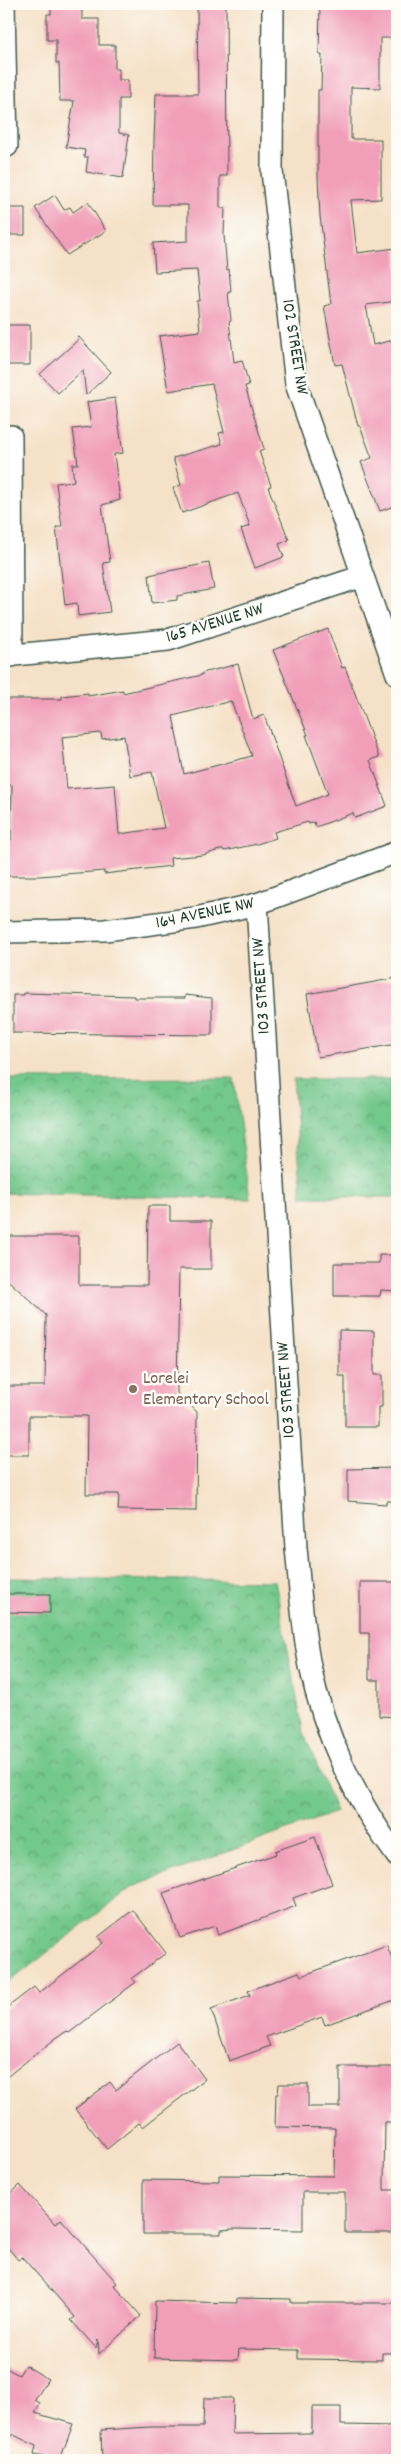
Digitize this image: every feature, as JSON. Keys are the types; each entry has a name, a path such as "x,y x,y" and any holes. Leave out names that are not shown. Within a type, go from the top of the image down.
{"street":[{"path":"4,4 7,146"},
{"name":"102 STREET NW","path":"273,4 272,171 296,384 397,674"},
{"path":"8,656 11,436"},
{"name":"165 AVENUE NW","path":"8,656 168,640 363,576"},
{"name":"164 AVENUE NW","path":"4,932 105,930 154,925 257,904 397,852"},
{"name":"103 STREET NW","path":"257,904 296,1548 305,1636 317,1696 352,1788 397,1856"}],"green space":[{"path":"234,1078 250,1199 4,1193 4,1079"},
{"path":"293,1079 397,1079 397,1197 302,1197"},
{"path":"4,1578 275,1581 303,1731 336,1812 132,1887 4,1986"}],"building":[{"path":"51,4 82,4 82,19 99,19 99,45 115,45 115,69 119,69 119,80 128,80 128,99 119,99 119,133 129,135 123,178 86,172 88,157 84,157 85,150 66,147 74,101 60,101 59,63 56,63 56,40 47,40 47,14 51,14"},
{"path":"197,4 226,4 227,176 220,176 220,208 225,208 224,235 231,292 228,292 231,321 229,322 234,362 242,360 249,385 245,386 264,449 259,451 271,486 268,487 289,540 279,544 284,557 255,568 241,529 250,526 238,493 182,513 173,488 181,485 173,458 222,444 219,433 224,432 212,384 168,391 159,336 200,331 197,301 200,301 197,270 155,272 153,243 188,241 188,205 153,205 154,139 156,94 198,94"},
{"path":"320,4 380,4 380,11 396,11 395,38 380,38 380,88 351,87 351,139 381,139 381,199 351,200 357,253 396,248 397,261 397,301 366,305 373,345 397,339 397,505 380,511 361,462 372,458 360,426 358,426 342,364 335,365 324,306 331,304 320,216 318,178 318,90 321,90 322,55 319,55"},
{"path":"55,195 64,210 70,207 73,212 88,202 106,231 67,255 35,208"},
{"path":"4,208 25,208 25,235 4,235"},
{"path":"4,325 30,325 30,365 4,365"},
{"path":"78,336 111,372 86,395 83,370 58,393 40,374 79,339"},
{"path":"115,398 123,453 114,454 120,500 102,505 110,562 103,563 110,612 78,616 77,603 65,605 56,527 62,527 56,483 74,481 72,464 78,464 73,429 91,427 87,402"},
{"path":"209,563 214,589 177,596 177,600 152,603 149,575"},
{"path":"328,629 342,668 345,667 379,757 370,760 387,806 355,818 353,813 316,827 314,822 309,824 308,822 274,832 276,838 257,844 224,851 223,849 203,855 170,858 171,866 104,874 104,871 39,876 4,876 4,840 11,840 12,785 4,785 4,699 62,699 62,696 88,693 88,696 123,690 123,693 202,675 202,673 238,664 253,719 264,715 296,806 328,794 306,735 308,735 273,650","holes":["231,701 252,756 184,774 173,716","101,733 102,739 124,736 130,776 152,772 164,828 119,834 115,785 67,789 62,737"]},
{"path":"397,978 397,1044 318,1057 307,994"},
{"path":"24,993 134,996 134,998 185,998 185,995 212,998 212,1035 13,1033 13,995 24,995"},
{"name":"Lorelei Elementary School","path":"148,1206 170,1206 170,1221 211,1221 211,1269 179,1269 177,1393 197,1412 196,1511 118,1510 119,1494 86,1494 87,1416 29,1416 29,1455 4,1455 4,1386 45,1386 46,1315 10,1282 4,1282 4,1236 79,1236 79,1285 147,1285"},
{"path":"379,1255 397,1255 397,1291 381,1290 380,1296 334,1296 334,1263 379,1263"},
{"path":"339,1330 374,1331 374,1375 382,1375 382,1407 378,1407 378,1427 345,1427 345,1376 339,1376"},
{"path":"397,1468 397,1501 386,1501 386,1504 348,1501 348,1469"},
{"path":"360,1582 395,1582 397,1717 379,1716 379,1680 369,1680 369,1633 360,1633"},
{"path":"4,1594 50,1594 50,1613 4,1612"},
{"path":"315,1837 332,1884 293,1898 296,1906 218,1935 215,1926 180,1938 163,1893 276,1854 275,1851"},
{"path":"133,1910 166,1953 132,1978 136,1982 69,2033 67,2031 56,2038 4,2079 4,2010 34,1987 39,1993 103,1943 98,1937"},
{"path":"387,1945 397,1974 397,1999 325,2025 322,2017 266,2037 270,2046 229,2061 211,2009 250,1995 248,1991 299,1972 301,1976"},
{"path":"177,2042 205,2079 143,2127 139,2123 107,2149 75,2109 110,2082 116,2090"},
{"path":"340,2067 395,2067 395,2109 392,2109 392,2122 385,2122 384,2190 396,2190 395,2233 345,2233 345,2192 303,2192 303,2230 233,2229 221,2230 221,2234 143,2234 143,2180 219,2181 219,2175 334,2176 335,2128 275,2127 276,2094 278,2094 279,2084 308,2084 308,2107 340,2107"},
{"path":"20,2185 55,2224 61,2219 117,2283 114,2285 141,2316 99,2354 98,2339 96,2348 71,2320 75,2317 22,2257 18,2260 4,2243 4,2200"},
{"path":"237,2298 291,2299 291,2303 395,2303 397,2353 382,2353 382,2360 298,2359 298,2350 239,2349 238,2360 154,2358 155,2301 237,2303"},
{"path":"25,2365 48,2379 35,2400 40,2403 35,2413 73,2424 60,2460 34,2455 36,2446 4,2430 4,2367 19,2375"},
{"path":"204,2398 233,2398 232,2434 312,2433 312,2407 341,2407 341,2425 397,2426 397,2460 102,2460 101,2430 150,2427 203,2427"}],"place":[{"name":"Lorelei Elementary School","path":"133,1389"}]}
